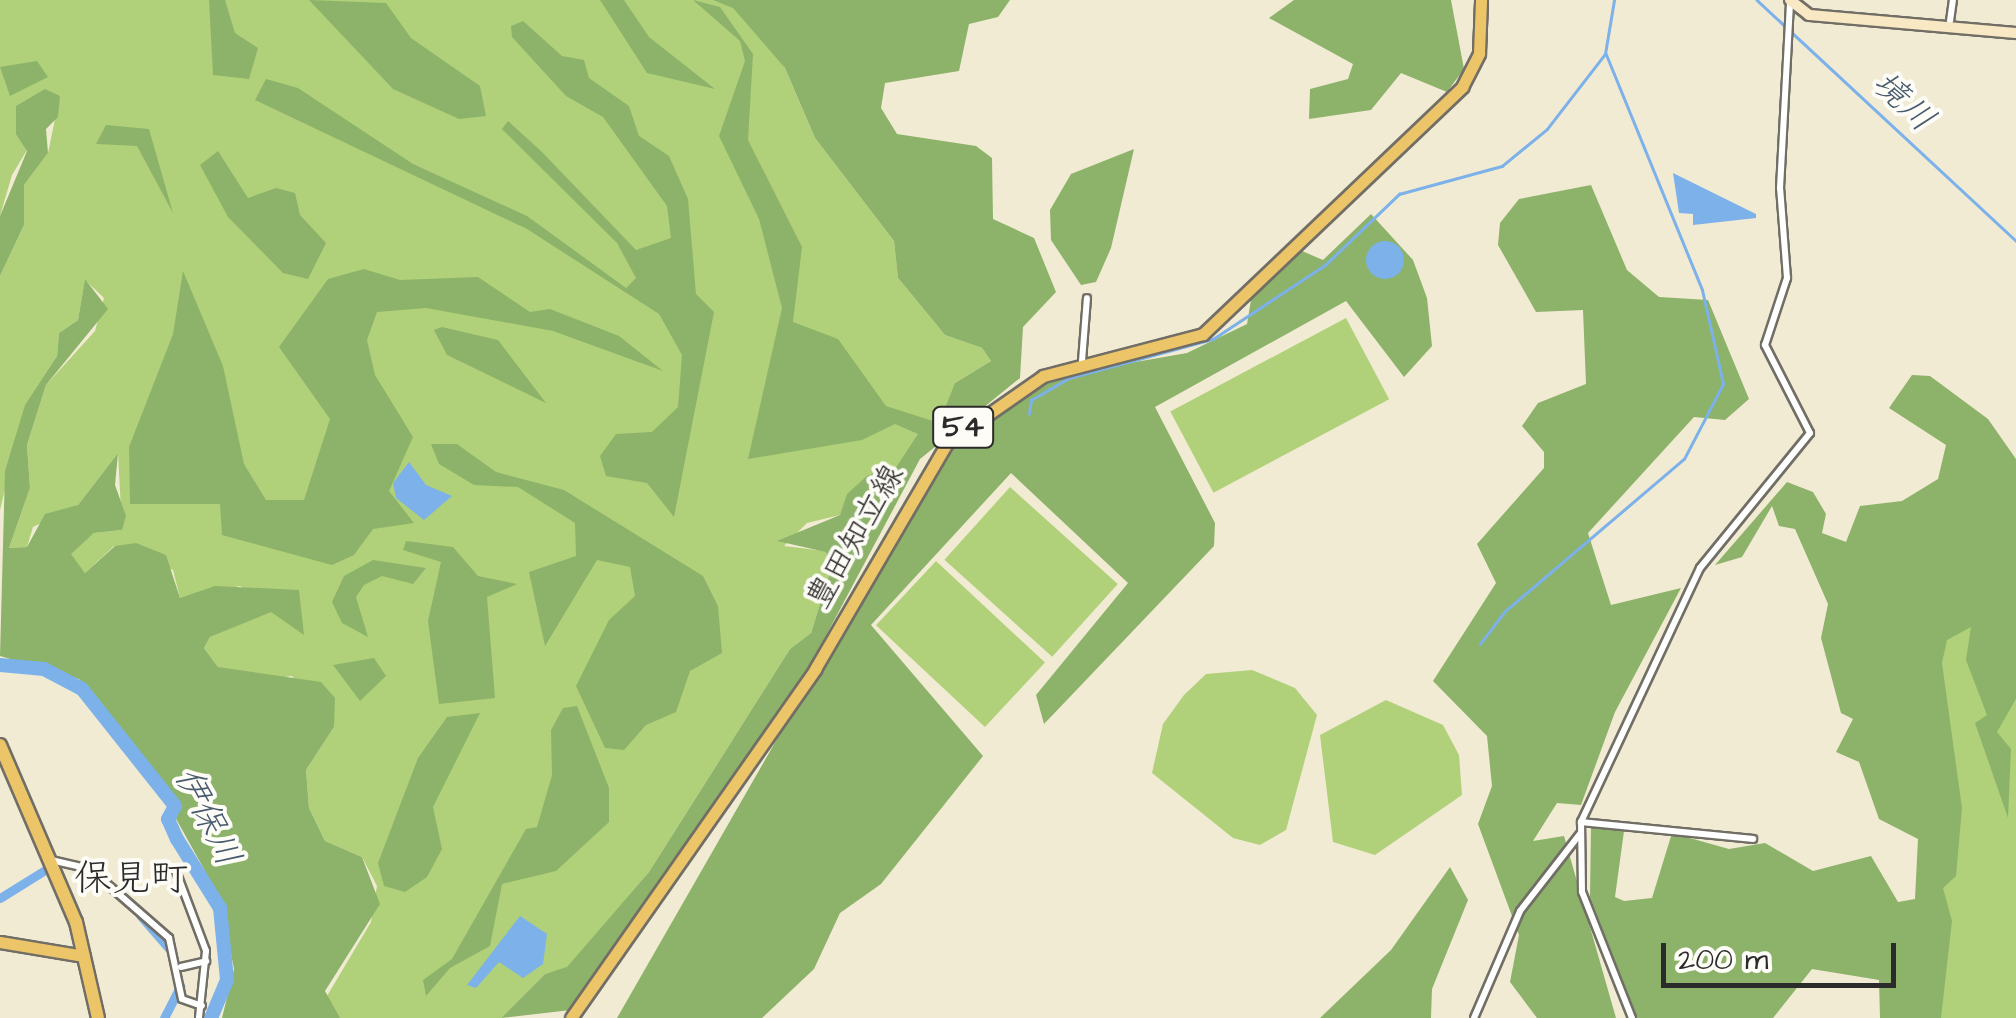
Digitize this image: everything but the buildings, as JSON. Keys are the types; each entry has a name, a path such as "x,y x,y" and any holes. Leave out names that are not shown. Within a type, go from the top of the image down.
{"highway":[{"path":"0,745 50,860 84,956 98,1018"}],"main road":[{"name":"豊田知立線","path":"572,1018 815,669 933,460 1008,396 1082,361 1188,341 1216,324 1462,88 1479,53 1481,0"},
{"path":"0,942 84,956"}],"street":[{"path":"1950,21 1953,0"},
{"path":"1632,1018 1582,892 1581,822 1700,568 1810,434 1765,345 1787,278 1790,2 1809,15 1950,21 2016,32"},
{"path":"1082,361 1087,298"},
{"path":"1581,822 1752,838"},
{"path":"1474,1018 1520,911 1580,834"},
{"path":"50,860 102,878 169,938 181,967 182,1000 202,1006"},
{"path":"176,871 206,961 198,1018"},
{"path":"181,967 206,961"}],"green space":[{"path":"0,0 739,0 785,68 815,138 894,241 898,278 945,335 982,348 991,361 955,383 948,416 895,469 868,475 840,515 807,523 784,546 826,551 831,569 811,633 790,649 649,872 567,968 545,974 501,1018 340,1018 324,1001 371,922 377,886 362,857 325,841 309,808 306,770 334,727 292,676 262,680 218,667 204,648 210,637 271,611 302,631 240,586 180,598 173,570 114,546 85,573 70,554 94,533 122,530 118,453 78,505 33,527 27,547 9,548 30,488 27,445 46,385 95,331 104,298 85,280 78,320 59,333 57,356 25,406 0,510 0,276 24,225 24,185 48,153 60,95 12,175 0,216"},
{"path":"209,0 225,0 235,33 258,48 249,79 213,75"},
{"path":"309,0 386,3 411,38 480,86 486,116 459,119 393,89"},
{"path":"600,0 624,0 649,37 715,89 647,73"},
{"path":"693,0 720,7 753,54 748,140 802,247 793,322 838,339 886,406 939,423 955,383 991,361 982,348 945,335 898,278 894,241 815,138 785,68 733,8 713,0 1010,0 998,17 969,24 959,71 885,83 881,108 897,134 976,146 992,158 993,219 1034,238 1056,292 1023,327 1020,378 920,459 813,660 571,1010 501,1018 545,974 567,967 649,872 790,649 811,633 831,569 826,552 777,541 840,515 847,494 868,475 895,469 918,434 895,424 862,440 748,459 782,308 759,219 719,136 745,61 740,41"},
{"path":"1294,0 1451,0 1464,69 1447,92 1401,73 1371,110 1309,119 1310,89 1348,79 1353,64 1269,18"},
{"path":"523,21 562,56 584,60 589,78 629,106 639,136 669,156 688,199 696,294 714,312 674,517 647,483 606,476 600,456 616,434 652,432 678,407 682,355 659,314 527,229 255,100 266,79 298,88 413,164 527,216 626,288 636,278 617,243 502,129 508,121 636,250 671,238 667,206 603,117 566,96 512,37 511,26"},
{"path":"37,61 48,77 10,96 0,67"},
{"path":"45,89 60,96 58,117 46,129 48,153 24,185 24,225 0,276 0,216 27,151 16,134 16,106"},
{"path":"106,125 149,129 173,213 137,146 96,144"},
{"path":"1134,149 1111,248 1096,282 1081,285 1051,240 1050,210 1071,174"},
{"path":"218,151 248,198 276,188 295,193 300,215 326,243 308,279 283,273 228,217 200,165"},
{"path":"1591,185 1627,270 1659,297 1708,300 1749,399 1725,420 1694,417 1588,533 1611,605 1681,588 1615,712 1581,805 1557,803 1533,841 1564,836 1616,1018 1537,1018 1510,982 1519,935 1478,824 1492,786 1487,736 1433,681 1496,583 1477,544 1544,468 1544,452 1522,426 1538,403 1586,384 1583,310 1536,312 1498,245 1500,223 1519,199"},
{"path":"1371,214 1413,260 1427,298 1432,346 1404,377 1346,301 1155,407 1215,523 1214,546 1044,724 1036,695 1128,583 1011,473 871,625 983,756 881,884 840,913 814,969 762,1018 617,1018 909,509 960,437 1061,375 1187,353 1247,324 1251,300 1302,251 1323,260"},
{"path":"364,269 400,280 478,277 530,312 550,309 619,336 663,371 553,331 426,308 377,312 367,340 375,375 413,437 389,491 414,523 373,529 354,555 332,565 222,535 220,504 130,504 129,447 173,334 183,271 223,366 244,464 266,500 304,500 330,419 279,347 328,279"},
{"path":"85,279 108,309 46,385 27,445 30,488 9,548 27,547 45,514 78,505 118,453 115,485 126,516 122,530 94,533 71,554 85,573 115,546 136,543 166,555 180,598 215,586 299,590 304,635 271,612 210,637 204,648 218,667 321,682 335,698 334,727 306,770 309,808 325,841 362,857 380,904 325,991 340,1018 222,1018 234,969 220,898 139,752 79,679 0,656 5,471 25,405 57,356 59,333 78,320"},
{"path":"1346,318 1389,399 1213,493 1170,411"},
{"path":"442,327 498,340 546,403 447,355 434,330"},
{"path":"1912,375 1930,376 1988,419 2016,459 2016,699 1997,732 2011,749 2008,818 1975,723 1987,715 1966,660 1971,627 1947,640 1942,663 1962,808 1956,876 1943,888 1952,921 1941,1018 1880,1018 1879,980 1812,969 1773,1018 1637,1018 1590,897 1591,824 1624,831 1615,897 1624,901 1652,898 1672,833 1729,849 1765,843 1813,871 1871,856 1898,902 1915,899 1918,839 1879,819 1859,762 1836,752 1853,719 1841,713 1821,638 1828,604 1795,529 1779,526 1772,506 1742,557 1715,565 1787,482 1813,492 1826,514 1822,533 1846,542 1860,506 1902,501 1938,479 1946,445 1889,408"},
{"path":"431,444 457,444 496,472 564,490 703,576 718,606 722,653 690,671 676,712 646,725 624,750 605,748 576,686 609,620 635,596 630,567 597,560 545,646 529,572 576,556 575,523 518,487 474,485 439,464"},
{"path":"1010,487 1118,584 1052,657 944,560"},
{"path":"406,541 453,547 478,576 517,584 487,597 495,698 439,704 428,621 441,562 403,550"},
{"path":"373,560 426,568 413,584 382,576 364,585 356,597 368,637 342,623 332,602 344,576"},
{"path":"936,561 1045,663 985,727 876,625"},
{"path":"1921,595 2016,595 2016,1018 1921,1018"},
{"path":"374,658 386,676 360,701 333,665"},
{"path":"1252,670 1295,688 1317,715 1286,830 1260,845 1233,838 1152,773 1163,724 1184,695 1206,674"},
{"path":"1386,700 1443,725 1459,755 1462,795 1375,855 1333,842 1320,735"},
{"path":"577,706 609,788 609,822 556,871 502,884 490,946 450,968 426,996 423,980 452,959 526,829 537,827 552,775 551,730 563,708"},
{"path":"480,713 433,807 442,849 427,877 405,892 384,886 378,863 418,758 447,717"},
{"path":"1450,867 1468,900 1432,989 1431,1018 1320,1018 1391,950"}],"water":[{"path":"1673,173 1756,214 1756,218 1693,225 1693,214 1679,213"},
{"path":"1385,241 1399,246 1404,260 1399,274 1385,279 1371,274 1366,260 1371,246"},
{"path":"409,462 426,485 452,496 424,520 396,498 393,483"},
{"path":"520,916 547,934 543,964 523,978 499,962 476,988 467,985"}],"waterway":[{"path":"1029,414 1031,400 1069,378 1213,339 1325,265 1399,194 1502,166 1547,129 1605,54 1614,0"},
{"name":"境川","path":"1757,0 2016,241"},
{"path":"1480,644 1504,612 1684,459 1723,384 1702,290 1606,55"},
{"name":"伊保川","path":"0,665 44,669 82,689 175,806 168,819 220,908 227,980 211,1018"},
{"path":"0,898 53,865"},
{"path":"140,915 172,952"},
{"path":"164,1018 180,986"}],"district":[{"name":"保見町","path":"131,880"}]}
